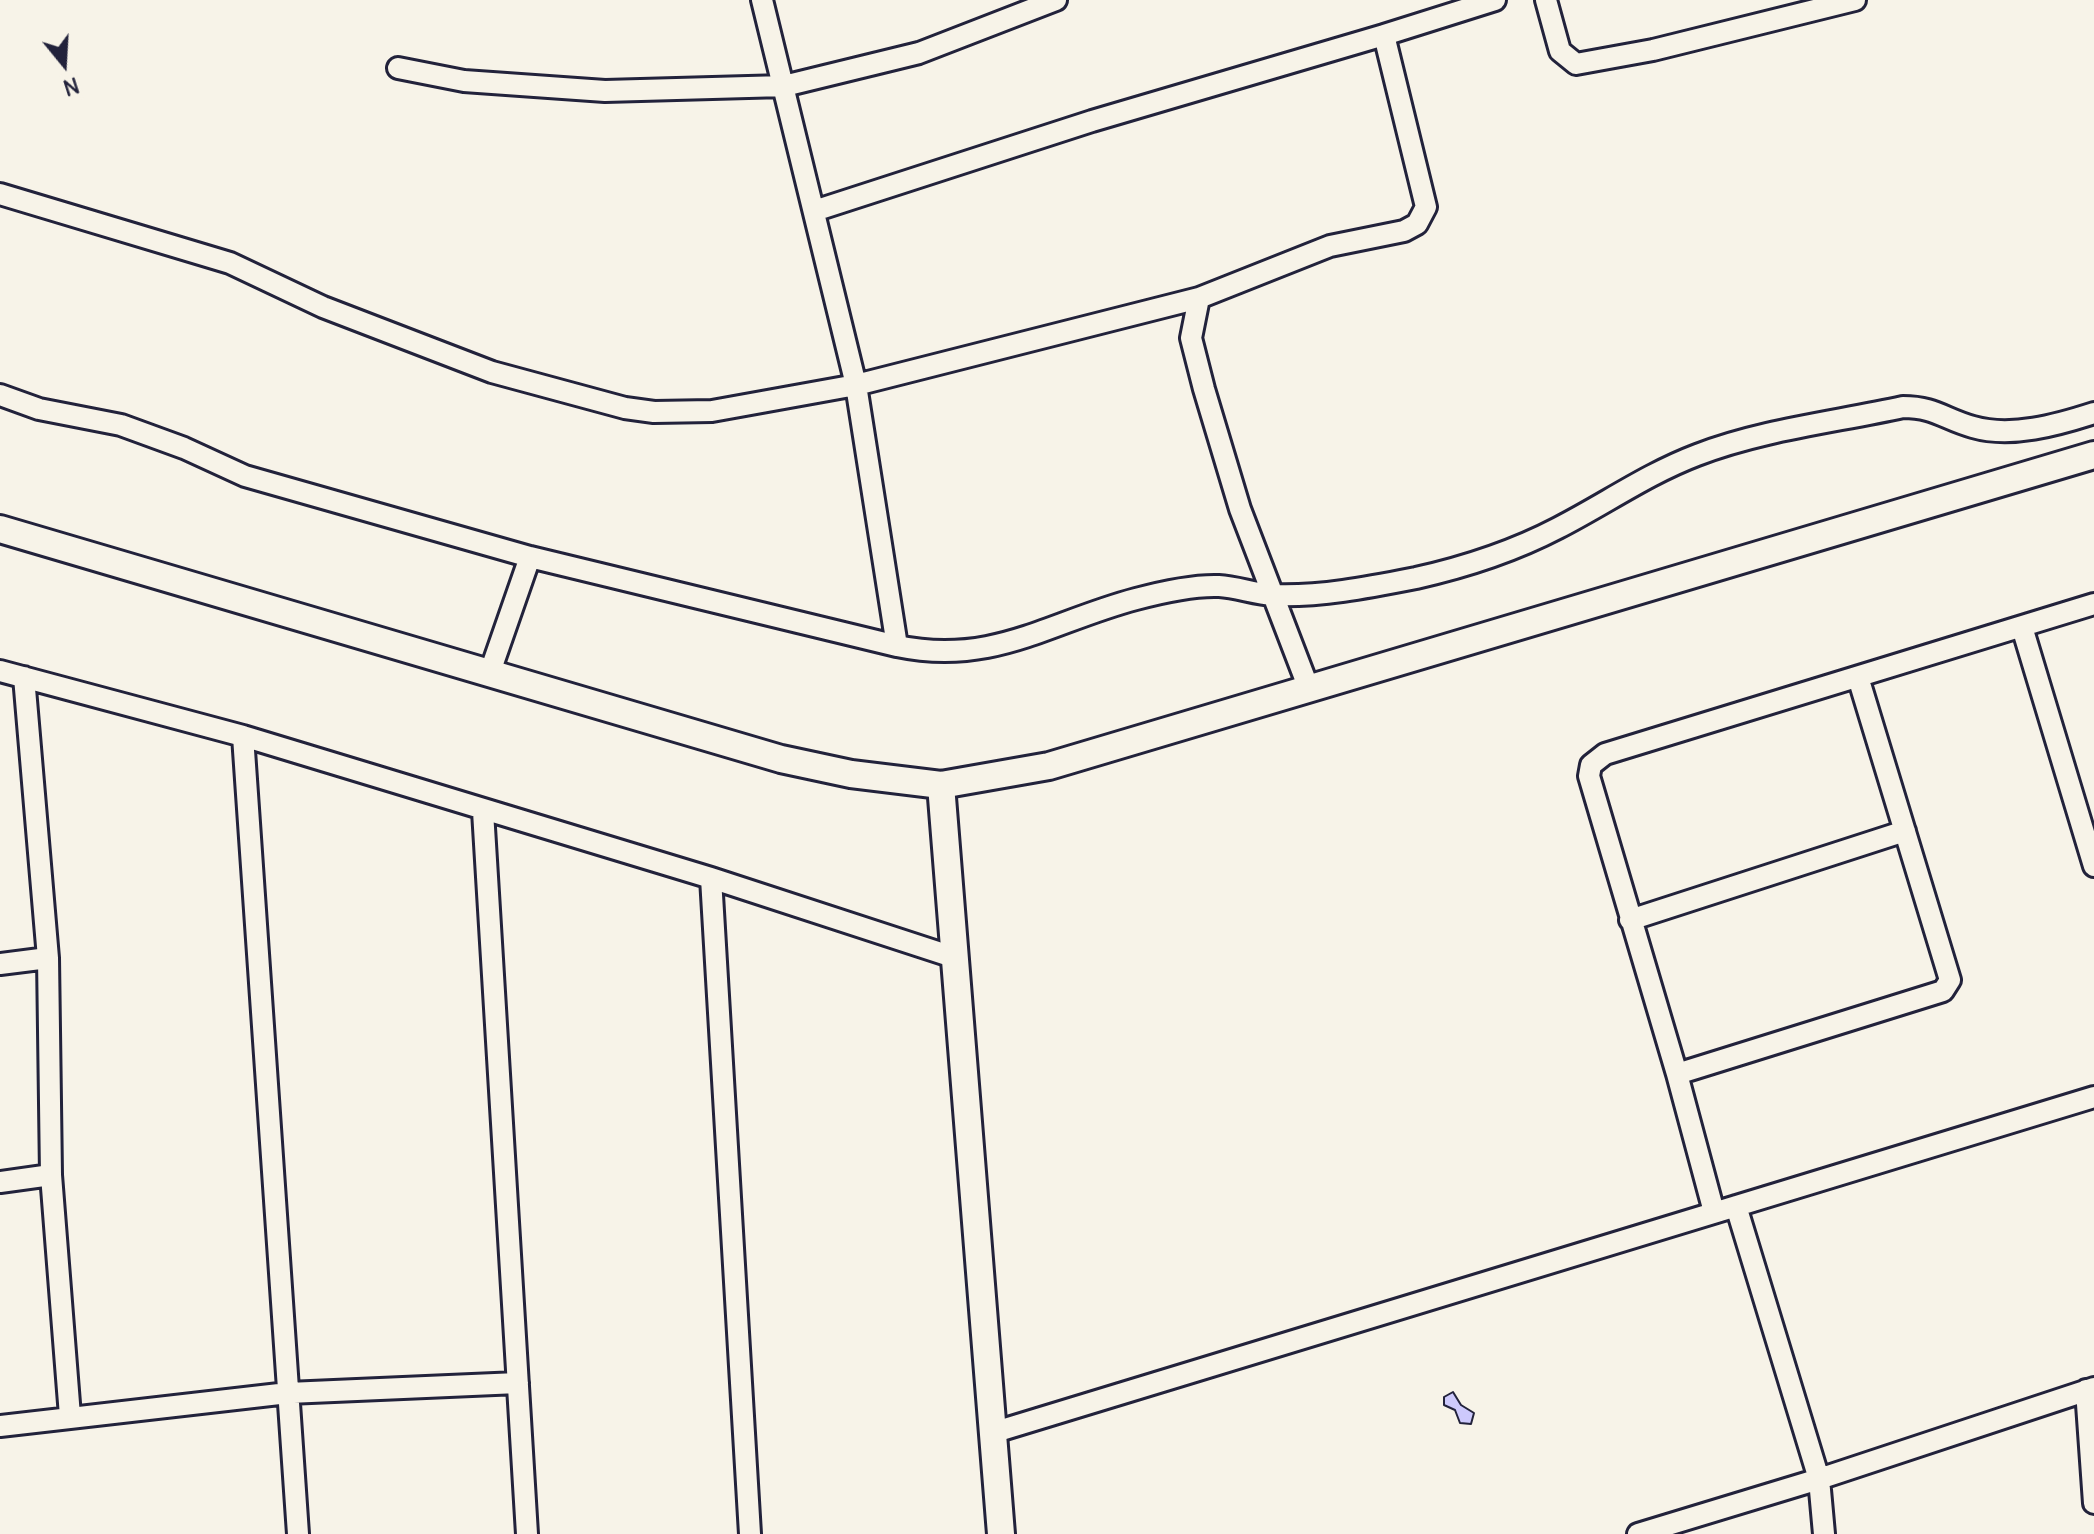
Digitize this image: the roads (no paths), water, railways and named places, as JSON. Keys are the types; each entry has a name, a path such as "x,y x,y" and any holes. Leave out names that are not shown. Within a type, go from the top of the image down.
{"street":[{"path":"762,0 856,385 897,646"},
{"path":"398,68 464,81 605,91 784,86 919,53 1056,0"},
{"path":"814,211 1092,121 1495,0"},
{"path":"1546,0 1560,51 1576,64 1653,50 1855,0"},
{"path":"0,194 230,263 323,307 440,355 625,408 689,414 856,385 1199,298 1330,246 1404,231 1424,216 1426,207 1384,35"},
{"path":"1199,298 1192,328 1194,351 1240,509 1309,689"},
{"path":"0,395 39,409 121,425 184,448 245,476 530,557 927,653 966,652 1037,636 1134,599 1192,588 1217,586 1272,595 1330,593 1418,577 1507,552 1560,527 1635,482 1698,454 1903,407 1926,407 1974,427 2004,430 2045,427 2094,413"},
{"path":"0,529 781,759 851,774 941,785 1049,766 2094,455"},
{"path":"490,672 530,557"},
{"path":"1714,1212 1677,1074 1589,776 1596,759 2094,604"},
{"path":"2022,627 2094,866"},
{"path":"0,671 243,736 711,878 953,957"},
{"path":"24,677 48,958 51,1175 70,1416"},
{"path":"1677,1074 1943,991 1948,986 1950,980 1858,677"},
{"path":"243,736 298,1534"},
{"path":"941,785 1001,1534"},
{"path":"483,811 527,1534"},
{"path":"1630,920 1905,831"},
{"path":"711,878 750,1534"},
{"path":"0,964 48,958"},
{"path":"995,1432 2094,1097"},
{"path":"0,1182 51,1175"},
{"path":"1736,1206 1819,1479 1824,1534"},
{"path":"0,1426 288,1393 518,1383"},
{"path":"1638,1534 1819,1479 2090,1389 2094,1503"}]}
